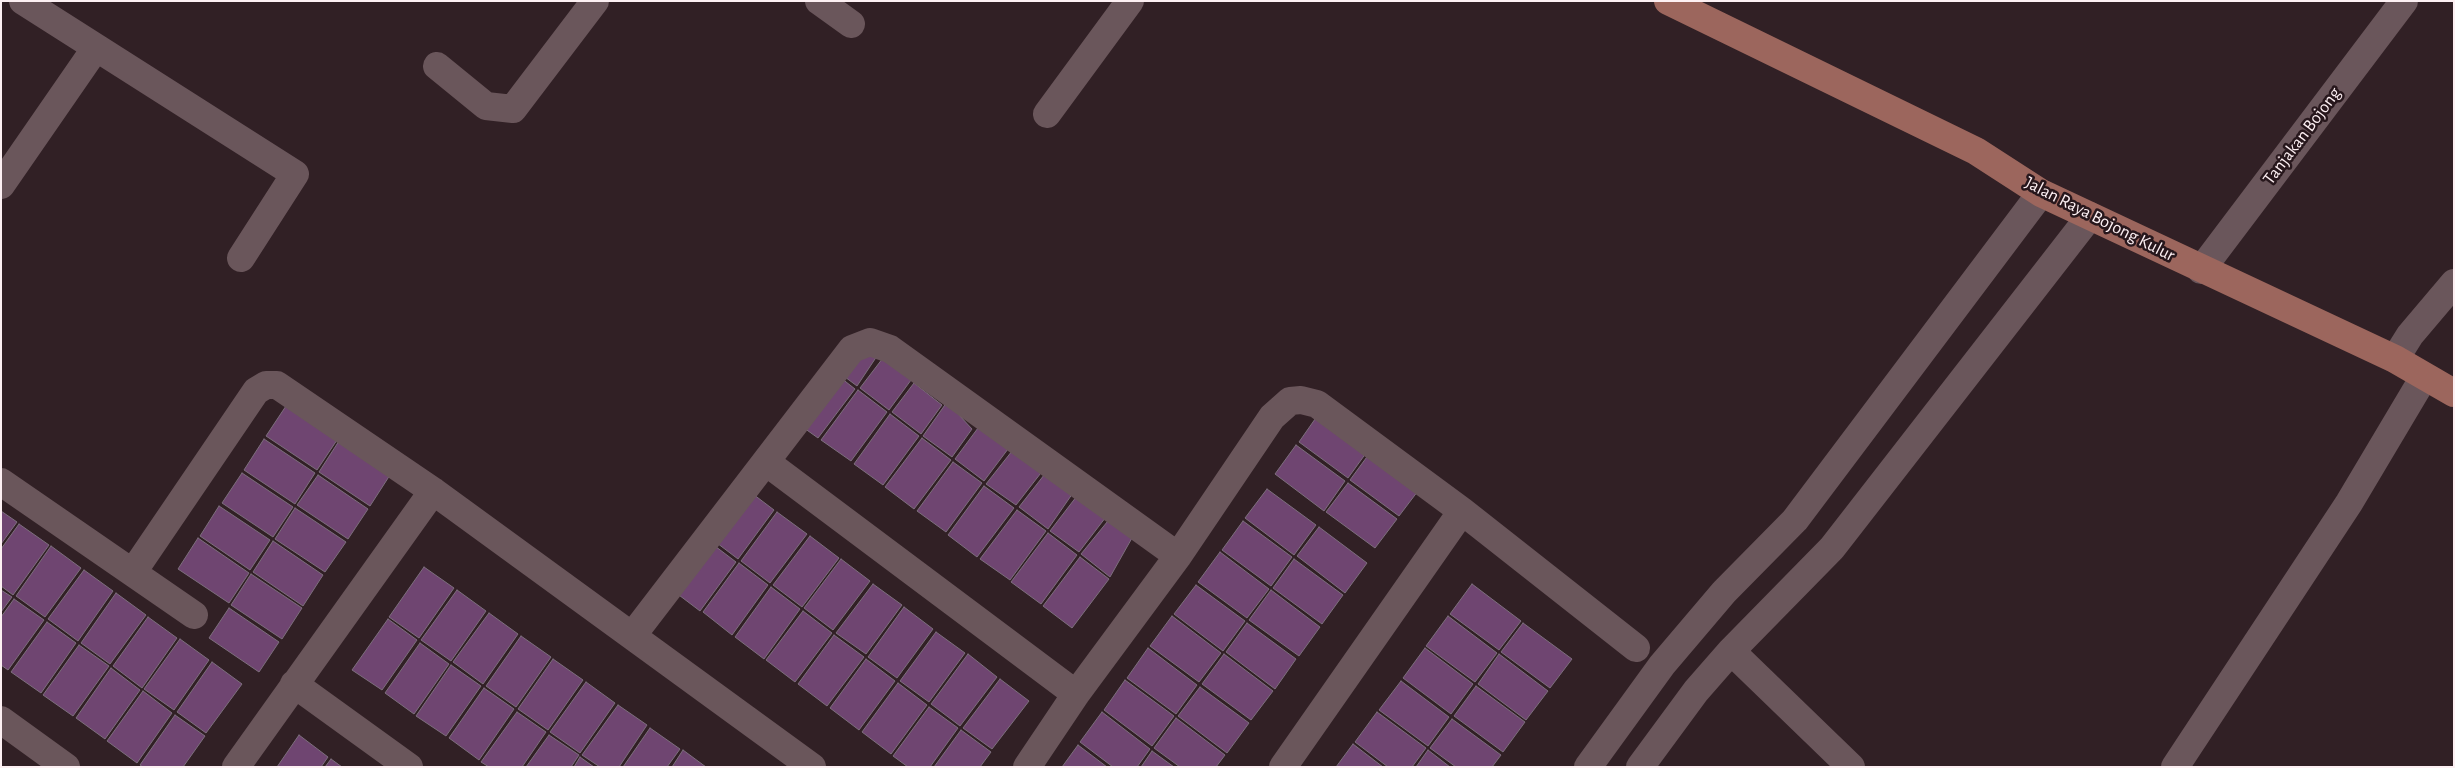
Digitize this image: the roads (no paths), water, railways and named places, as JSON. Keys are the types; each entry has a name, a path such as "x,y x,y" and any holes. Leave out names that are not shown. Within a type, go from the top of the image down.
{"main road":[{"name":"Jalan Raya Bojong Kulur","path":"1668,1 1976,151 2041,193 2394,360 2454,393"}],"street":[{"path":"23,1 95,49 295,174 241,258"},
{"path":"437,66 486,106 513,108 596,1"},
{"path":"819,1 851,24"},
{"path":"1047,114 1130,1"},
{"name":"Tanjakan Bojong","path":"2201,270 2404,1"},
{"path":"1,186 95,49"},
{"path":"1588,767 1662,665 1724,592 1795,520 2041,193"},
{"path":"1640,767 1696,691 1731,651 1832,548 2090,216"},
{"path":"2394,360 2410,335 2454,283"},
{"path":"632,636 670,584 852,350 870,342 890,349 1178,556"},
{"path":"2175,767 2349,503 2424,377"},
{"path":"133,572 256,392 266,385 276,385 434,491 812,767"},
{"path":"1027,767 1076,694 1178,556 1272,417 1290,401 1301,400 1317,404 1462,511 1636,648"},
{"path":"766,462 1076,694"},
{"path":"1,482 194,615"},
{"path":"236,767 434,491"},
{"path":"1283,767 1462,511"},
{"path":"1731,651 1851,767"},
{"path":"1662,665 1696,691"},
{"path":"294,684 409,767"},
{"path":"2,722 66,767"}]}
